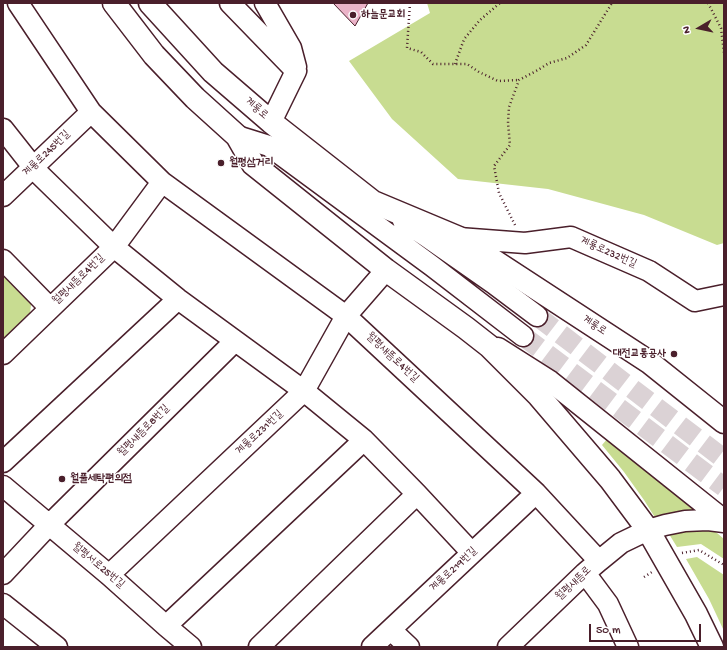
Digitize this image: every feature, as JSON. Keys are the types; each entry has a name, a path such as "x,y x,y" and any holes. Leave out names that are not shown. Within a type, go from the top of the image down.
{"main road":[{"path":"114,3 154,55 195,98 237,136 253,164 386,270 489,346 540,396 610,480 648,530 696,614 712,647"},
{"name":"계룡로","path":"150,3 213,72 271,122 373,202 459,238 649,362 724,422"}],"street":[{"name":"월평새뜸로4번길","path":"18,3 90,112 162,182 346,316 536,494 592,567 628,647"},
{"path":"230,3 296,71"},
{"path":"265,3 291,48 296,71 271,122"},
{"name":"계룡로245번길","path":"3,196 90,112"},
{"path":"3,129 33,167 114,247 178,299 304,391 364,440 417,494 472,554"},
{"path":"237,136 269,146 524,336"},
{"name":"월평새뜸로4번길","path":"3,354 114,247 162,182"},
{"path":"373,202 487,278 537,316"},
{"name":"계룡로232번길","path":"459,238 525,243 571,237 649,271 696,301 724,295"},
{"path":"3,260 50,308"},
{"name":"계룡로231번길","path":"109,575 304,391 346,316 386,270"},
{"path":"3,462 178,299"},
{"path":"466,328 550,381 724,521"},
{"name":"월평새뜸로8번길","path":"3,574 49,525 235,341"},
{"path":"166,626 364,440"},
{"name":"월평서로25번길","path":"3,486 109,575 191,647"},
{"path":"259,647 417,494"},
{"name":"계룡로219번길","path":"372,647 536,494"},
{"name":"월평새뜸로","path":"508,647 592,567 621,543 648,530 665,525 685,521 724,521"},
{"path":"3,604 57,647"},
{"path":"391,630 409,647"}],"path":[{"path":"410,3 407,48 421,52 433,64 467,64 479,72 498,81 519,80 549,63 567,58 586,44 612,3"},
{"path":"455,64 462,42 480,20 500,3"},
{"path":"708,3 721,28 724,53"},
{"path":"519,80 509,107 508,123 510,145 494,166 499,193 525,243"},
{"path":"682,553 700,550 724,565"},
{"path":"644,577 654,571"}],"green space":[{"path":"427,3 724,3 724,243 717,245 644,215 548,189 458,179 392,119 349,61 430,13"},
{"path":"3,267 32,296 30,314 3,341"},
{"path":"608,438 697,507 698,515 656,519 624,472 602,445"},
{"path":"708,528 724,539 724,559 701,544 677,547 669,534 671,529"},
{"path":"697,557 724,575 724,631 709,599 686,559"}],"building":[{"name":"하늘문교회","path":"333,3 368,3 355,26"}],"tunnel":[{"path":"537,316 724,459"},
{"path":"523,336 724,487"}],"place":[{"name":"하늘문교회","path":"353,15"},
{"name":"월평삼거리","path":"221,163"},
{"name":"대전교통공사","path":"674,354"},
{"name":"월풀세탁편의점","path":"62,479"}]}
